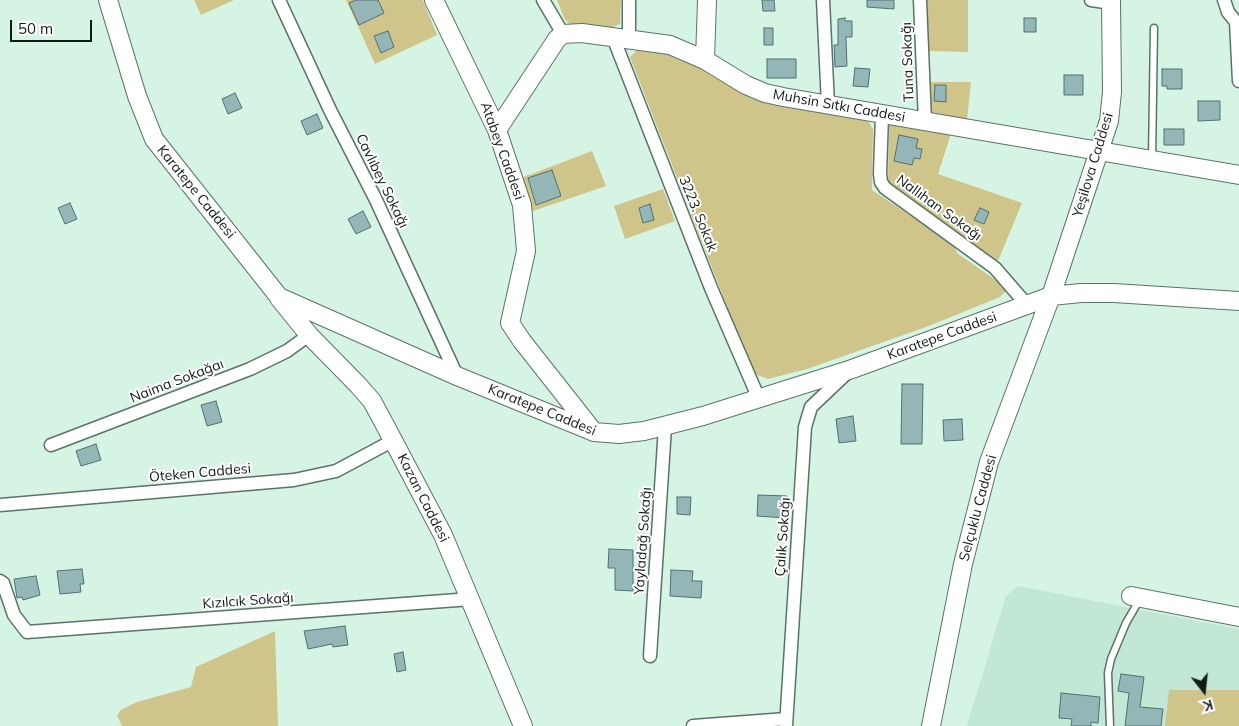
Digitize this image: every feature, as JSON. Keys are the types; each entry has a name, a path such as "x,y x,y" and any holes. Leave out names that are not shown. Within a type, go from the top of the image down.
{"street":[{"name":"Karatepe Caddesi","path":"108,0 137,96 154,139 279,297 457,376 594,432 619,434 665,427 852,369 1051,296 1081,293 1114,293 1239,301"},
{"name":"Cavlıbey Sokağı","path":"279,0 330,110 376,200 457,376"},
{"name":"Atabey Caddesi","path":"434,0 497,130 518,186 526,227 524,259 510,323 518,336 594,432"},
{"path":"497,130 528,82 563,34 543,0"},
{"path":"621,38 629,0"},
{"path":"705,60 707,0"},
{"path":"823,0 828,105"},
{"name":"Tuna Sokağı","path":"920,0 925,122"},
{"path":"1091,0 1112,2"},
{"path":"1224,0 1228,12 1238,22 1239,81"},
{"name":"Yeşilova Caddesi","path":"1051,296 1100,152 1111,109 1112,2"},
{"name":"Muhsin Sıtkı Caddesi","path":"563,34 582,33 670,46 705,60 746,85 765,93 882,115 1239,175"},
{"name":"3223. Sokak","path":"621,38 711,288 759,399"},
{"name":"Nallıhan Sokağı","path":"882,115 880,174 881,182 885,188 995,268 1027,305"},
{"name":"Selçuklu Caddesi","path":"931,726 963,564 989,462 1051,296"},
{"name":"Kazan Caddesi","path":"279,297 309,335 372,401 444,535 522,726"},
{"name":"Naima Sokağaı","path":"51,445 250,369 287,351 309,335"},
{"name":"Çalık Sokağı","path":"786,722 806,422 811,407 852,369"},
{"name":"Yayladağ Sokağı","path":"650,656 665,427"},
{"name":"Öteken Caddesi","path":"0,505 294,480 336,471 394,440"},
{"name":"Kızılcık Sokağı","path":"0,581 3,583 14,615 27,632 471,598"},
{"path":"1136,597 1239,617"},
{"path":"693,726 786,722"}],"lane":[{"path":"1152,161 1154,28"},
{"path":"1110,726 1108,673 1111,658 1136,597"}],"shaded area":[{"path":"194,0 234,0 201,15"},
{"path":"346,0 423,0 437,35 375,64"},
{"path":"557,0 621,0 620,24 611,28 570,24 565,20"},
{"path":"927,0 968,0 968,52 929,51"},
{"path":"637,50 677,54 714,71 750,98 868,121 873,129 872,190 954,245 957,253 1004,286 1006,291 1000,297 929,326 807,369 768,379 757,375 749,363 630,57"},
{"path":"928,82 971,82 967,120 931,112 929,108"},
{"path":"889,125 951,134 938,174 1022,203 998,261 888,185"},
{"path":"592,151 606,186 533,211 521,178"},
{"path":"663,189 675,221 625,239 614,206"},
{"path":"1018,586 1239,629 1239,726 967,726 1006,596"},
{"path":"275,631 278,726 122,726 117,715 121,710 137,702 191,687 196,667"},
{"path":"1169,690 1239,690 1239,726 1165,726"}],"building":[{"path":"356,0 378,0 384,13 359,25 349,3"},
{"path":"762,0 774,0 775,11 763,11"},
{"path":"867,0 894,0 894,9 867,7"},
{"path":"845,18 845,21 852,21 852,37 846,37 847,66 835,67 834,45 838,45 838,19"},
{"path":"1024,18 1036,18 1036,32 1024,32"},
{"path":"764,28 773,28 773,45 764,45"},
{"path":"388,31 394,47 381,53 374,36"},
{"path":"767,59 796,59 796,78 767,78"},
{"path":"855,68 870,69 868,87 853,86"},
{"path":"1162,69 1182,69 1182,89 1167,89 1167,86 1162,86"},
{"path":"1064,75 1083,75 1083,95 1064,95"},
{"path":"935,85 946,85 946,102 934,101"},
{"path":"235,93 242,108 228,114 222,99"},
{"path":"1198,101 1220,101 1220,120 1198,121"},
{"path":"317,114 323,128 307,135 301,121"},
{"path":"1164,129 1184,129 1184,145 1164,145"},
{"path":"899,135 918,139 916,148 922,149 920,159 914,158 912,165 894,161"},
{"path":"552,170 561,196 536,205 528,178"},
{"path":"70,203 77,219 65,224 58,208"},
{"path":"650,204 654,220 643,223 639,208"},
{"path":"980,208 989,212 984,224 974,220"},
{"path":"363,211 371,227 356,234 348,219"},
{"path":"902,384 923,384 922,444 901,444"},
{"path":"216,401 222,422 207,426 201,405"},
{"path":"853,416 856,441 839,443 836,419"},
{"path":"962,419 963,440 944,441 943,420"},
{"path":"96,444 101,460 81,466 76,451"},
{"path":"758,495 787,496 786,518 757,516"},
{"path":"677,497 691,497 690,515 677,514"},
{"path":"609,549 633,550 633,591 615,590 615,568 608,568"},
{"path":"82,569 84,584 80,584 81,592 60,594 57,571"},
{"path":"671,570 693,571 692,581 702,581 701,598 670,596"},
{"path":"36,576 40,595 23,600 22,597 17,598 14,579"},
{"path":"345,626 348,645 333,647 332,644 308,649 304,631"},
{"path":"403,652 406,670 397,672 394,654"},
{"path":"1121,674 1144,677 1140,707 1163,709 1161,726 1125,726 1129,693 1118,691"},
{"path":"1061,693 1100,697 1098,723 1091,722 1091,726 1071,726 1072,719 1059,718"}]}
